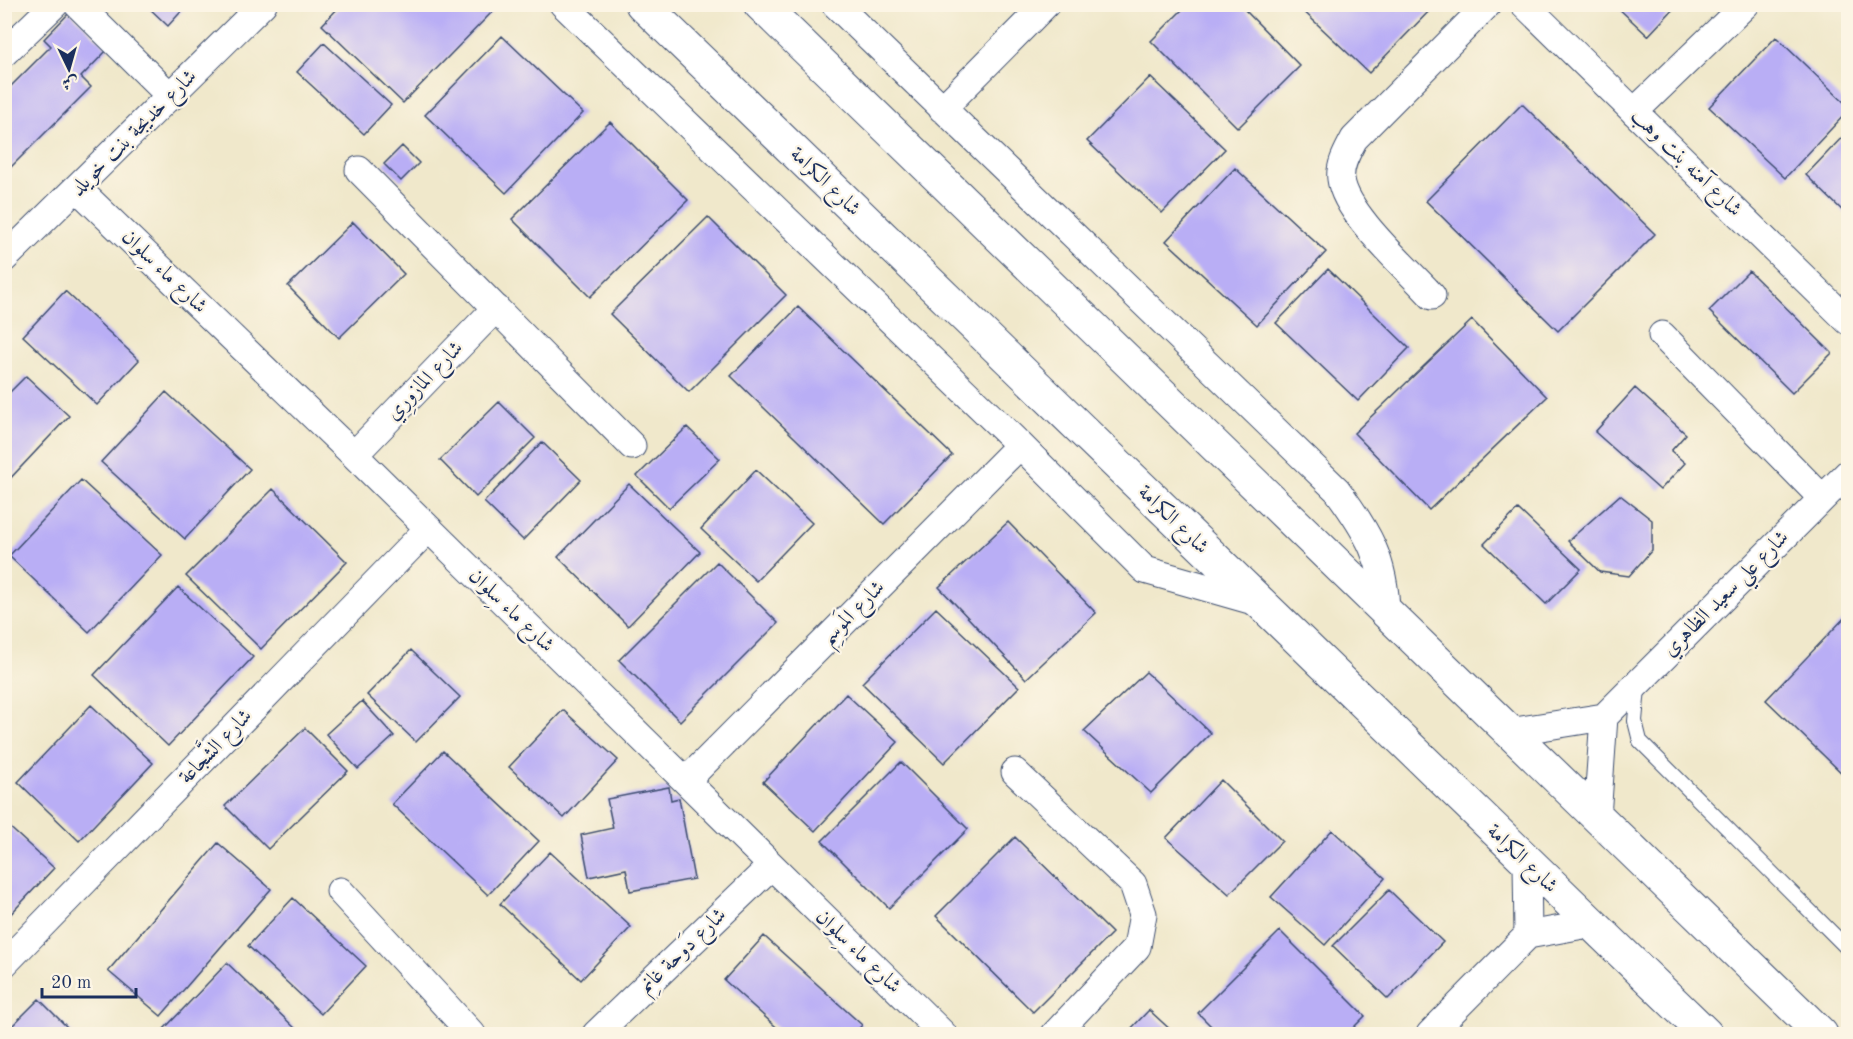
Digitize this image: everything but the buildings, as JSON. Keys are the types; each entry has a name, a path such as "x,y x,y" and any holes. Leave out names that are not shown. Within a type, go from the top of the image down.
{"main road":[{"name":"شارع الكرامة","path":"642,4 1706,1035"},
{"path":"760,4 1821,1035"}],"street":[{"path":"4,52 55,4"},
{"path":"77,4 171,97"},
{"name":"شارع خديجة بنت خويلد","path":"4,259 78,189 263,4"},
{"path":"563,4 1020,445 1145,570 1257,602"},
{"path":"835,4 1337,490 1364,527 1378,556 1385,585 1386,612"},
{"path":"942,109 1046,4"},
{"path":"1432,296 1355,212 1345,195 1340,177 1344,157 1353,139 1488,4"},
{"name":"شارع آمنه بنت وهب","path":"1524,4 1848,321"},
{"path":"1635,112 1746,4"},
{"path":"359,170 632,446"},
{"name":"شارع ماء سِلوان","path":"78,189 354,455 427,530 943,1035"},
{"name":"شارع المازورِي","path":"354,455 496,308"},
{"path":"1662,335 1822,498"},
{"name":"شارع المَوسِم","path":"686,781 1020,445"},
{"name":"شارع علي سعيد الظاهري","path":"1604,717 1848,473"},
{"name":"شارع الشَّجاعة","path":"4,964 427,530"},
{"path":"1509,732 1604,717 1597,817"},
{"path":"1015,772 1133,884 1143,914 1137,947 1054,1035"},
{"path":"1527,863 1528,935"},
{"name":"شارع دَوحة غانِم","path":"596,1035 770,867"},
{"path":"340,891 472,1035"},
{"path":"1430,1035 1528,935 1590,924"}],"lane":[{"path":"1638,681 1635,721 1640,741 1848,950"}]}
